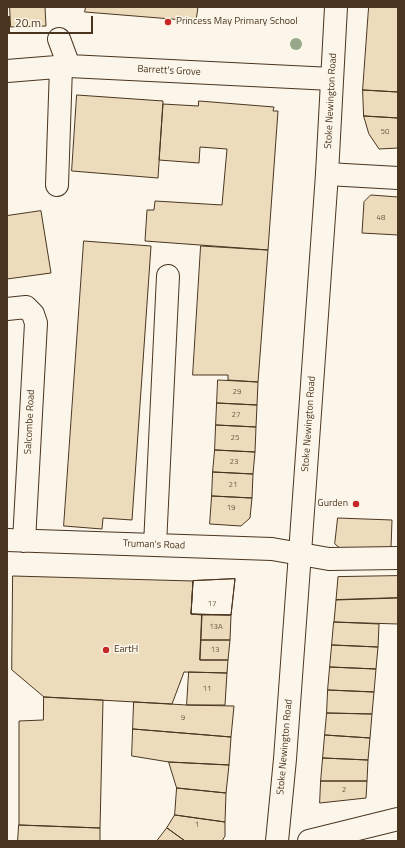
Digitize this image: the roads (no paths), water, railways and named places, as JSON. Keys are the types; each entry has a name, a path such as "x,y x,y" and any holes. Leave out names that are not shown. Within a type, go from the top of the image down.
{"main road":[{"name":"Stoke Newington Road","path":"277,841 285,759 327,174 336,7"},
{"path":"57,185 65,67 59,39"},
{"name":"Barrett's Grove","path":"7,71 65,67 332,79"},
{"path":"327,174 398,178"},
{"path":"155,545 168,276"},
{"name":"Salcombe Road","path":"16,308 33,314 36,323 21,525"},
{"name":"Truman's Road","path":"21,525 155,545 272,549 329,559 398,558"},
{"path":"309,841 398,819"}],"place":[{"name":"Princess May Primary School","path":"168,22"},
{"name":"Gurden","path":"356,504"},
{"name":"EartH","path":"106,650"}]}
